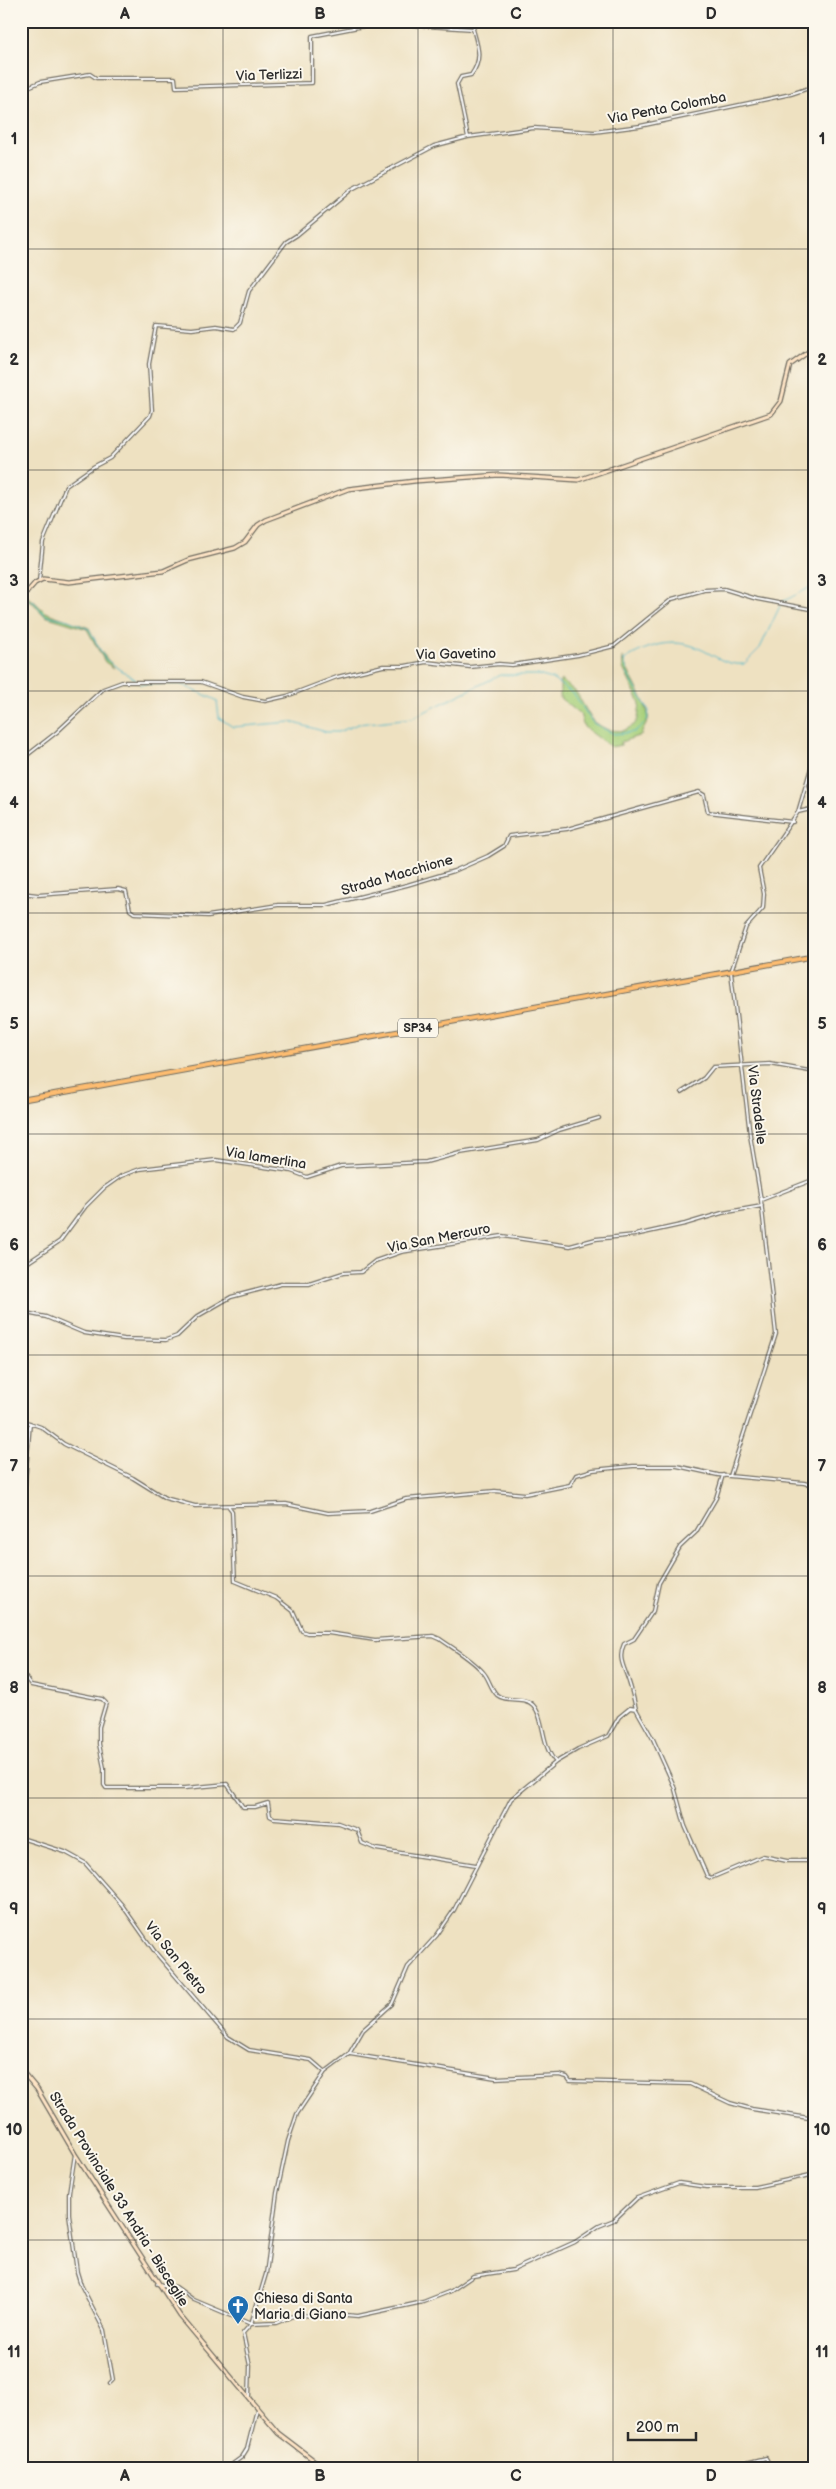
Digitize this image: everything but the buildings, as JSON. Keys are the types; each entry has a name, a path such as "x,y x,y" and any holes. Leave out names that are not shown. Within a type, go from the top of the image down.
{"highway":[{"path":"810,21 815,35"}],"main road":[{"path":"21,599 39,581 54,579 69,582 163,571 188,560 234,548 245,542 258,525 266,520 348,489 415,481 499,475 578,480 771,414 782,401 790,365 815,347"},
{"name":"SP34","path":"21,1100 815,956"},
{"name":"Strada Provinciale 33 Andria - Bisceglie","path":"21,2070 37,2089 75,2154 157,2284 180,2316 249,2400 284,2439 316,2460 324,2468"}],"street":[{"path":"468,137 457,84 461,77 472,75 479,65 478,49 473,29 476,21"},
{"name":"Via Terlizzi","path":"21,90 40,82 90,74 96,78 174,78 176,87 312,83 312,36 380,23 473,29"},
{"name":"Via Penta Colomba","path":"39,581 43,542 66,486 93,467 110,458 124,441 150,416 152,410 149,364 156,326 192,329 216,326 234,329 244,312 249,291 286,242 352,189 434,146 468,137 534,128 594,132 640,126 791,94 815,86"},
{"name":"Via Gavetino","path":"21,760 57,732 103,689 122,682 201,682 243,697 265,701 287,696 337,677 383,666 405,666 426,662 458,664 466,667 499,664 512,665 602,650 624,640 672,598 704,590 724,589 757,599 815,610"},
{"name":"Via Stradelle","path":"730,1476 776,1334 762,1206 750,1135 731,972 746,927 763,908 764,894 759,868 793,822 798,812 815,754"},
{"name":"Strada Macchione","path":"21,894 38,895 118,889 126,891 130,910 134,913 208,916 278,905 326,905 400,887 454,871 488,856 504,846 509,836 567,829 699,792 704,795 708,812 793,822"},
{"path":"798,812 815,808"},
{"path":"682,1092 704,1078 713,1067 770,1064 815,1072"},
{"name":"Via lamerlina","path":"21,1267 60,1241 86,1206 104,1188 121,1176 140,1169 216,1160 291,1171 307,1177 341,1166 426,1162 460,1153 538,1140 559,1130 599,1118"},
{"path":"761,1200 815,1179"},
{"name":"Via San Mercuro","path":"21,1312 46,1317 84,1333 124,1339 166,1340 177,1336 198,1316 231,1297 266,1287 309,1284 343,1273 362,1272 375,1262 401,1252 502,1236 570,1246 596,1239 643,1233 685,1224 722,1213 762,1206"},
{"path":"21,1420 41,1427 72,1448 133,1478 172,1502 195,1506 286,1504 328,1513 370,1511 406,1499 467,1492 495,1491 524,1494 546,1492 570,1485 576,1474 593,1470 633,1466 677,1466 723,1475 804,1483 815,1486"},
{"path":"24,1508 23,1489 30,1423"},
{"path":"723,1475 716,1498 696,1532 680,1547 660,1583 653,1611 634,1639 624,1644 620,1652 622,1664 629,1679 636,1709 653,1739 674,1786 688,1833 708,1876 711,1878 763,1856 787,1860 815,1861"},
{"path":"229,1506 232,1511 235,1581 276,1598 293,1611 302,1631 307,1633 328,1633 375,1640 433,1636 440,1639 483,1671 497,1695 504,1699 528,1702 534,1706 552,1758 556,1762"},
{"path":"21,1671 30,1685 102,1699 106,1703 99,1727 99,1744 102,1756 104,1785 106,1788 185,1788 227,1784 243,1807 255,1807 268,1803 270,1816 274,1818 338,1823 357,1830 362,1843 376,1849 476,1865"},
{"path":"249,2400 250,2366 243,2333 251,2324 266,2274 277,2193 288,2141 297,2114 326,2072 349,2054 363,2030 392,2004 408,1966 437,1934 454,1910 511,1799 556,1762 578,1749 608,1736 619,1717 630,1708 636,1709"},
{"name":"Via San Pietro","path":"21,1838 65,1852 85,1863 122,1905 155,1952 228,2037 249,2050 311,2060 326,2072"},
{"path":"349,2054 496,2078 559,2075 570,2080 690,2084 730,2103 752,2109 815,2119"},
{"path":"75,2154 69,2193 69,2214 77,2272 80,2285 104,2330 113,2380 110,2383"},
{"path":"157,2284 176,2287 194,2300 251,2324 276,2323 293,2316 333,2314 358,2316 418,2304 451,2291 473,2276 513,2270 575,2242 599,2226 614,2220 637,2198 679,2183 706,2187 755,2187 815,2174"},
{"path":"228,2468 242,2457 247,2449 257,2409"},
{"path":"725,2468 766,2458 771,2468"}],"green space":[{"path":"24,595 34,601 45,612 89,628 99,649 114,668 105,662 87,629 45,616 33,603 22,598"},
{"path":"622,657 643,699 648,720 641,735 621,742 621,745 611,747 584,727 580,714 560,698 560,681 576,692 593,722 608,730 623,731 634,725 638,719 640,703 623,668"}],"waterway":[{"path":"782,602 809,588 815,588"},
{"path":"24,598 34,602 45,615 68,620 89,629 105,659 136,680"},
{"path":"140,684 180,684 214,699 217,701 219,718 233,727 291,722 326,732 338,732 358,724 412,718 500,675 538,675 552,679 574,694 593,723 614,734 634,732 647,721 649,711 628,675 624,660 650,647 679,643 698,648 731,663 744,664 760,648 780,606"}],"place":[{"name":"Chiesa di Santa Maria di Giano","path":"238,2325"}]}
